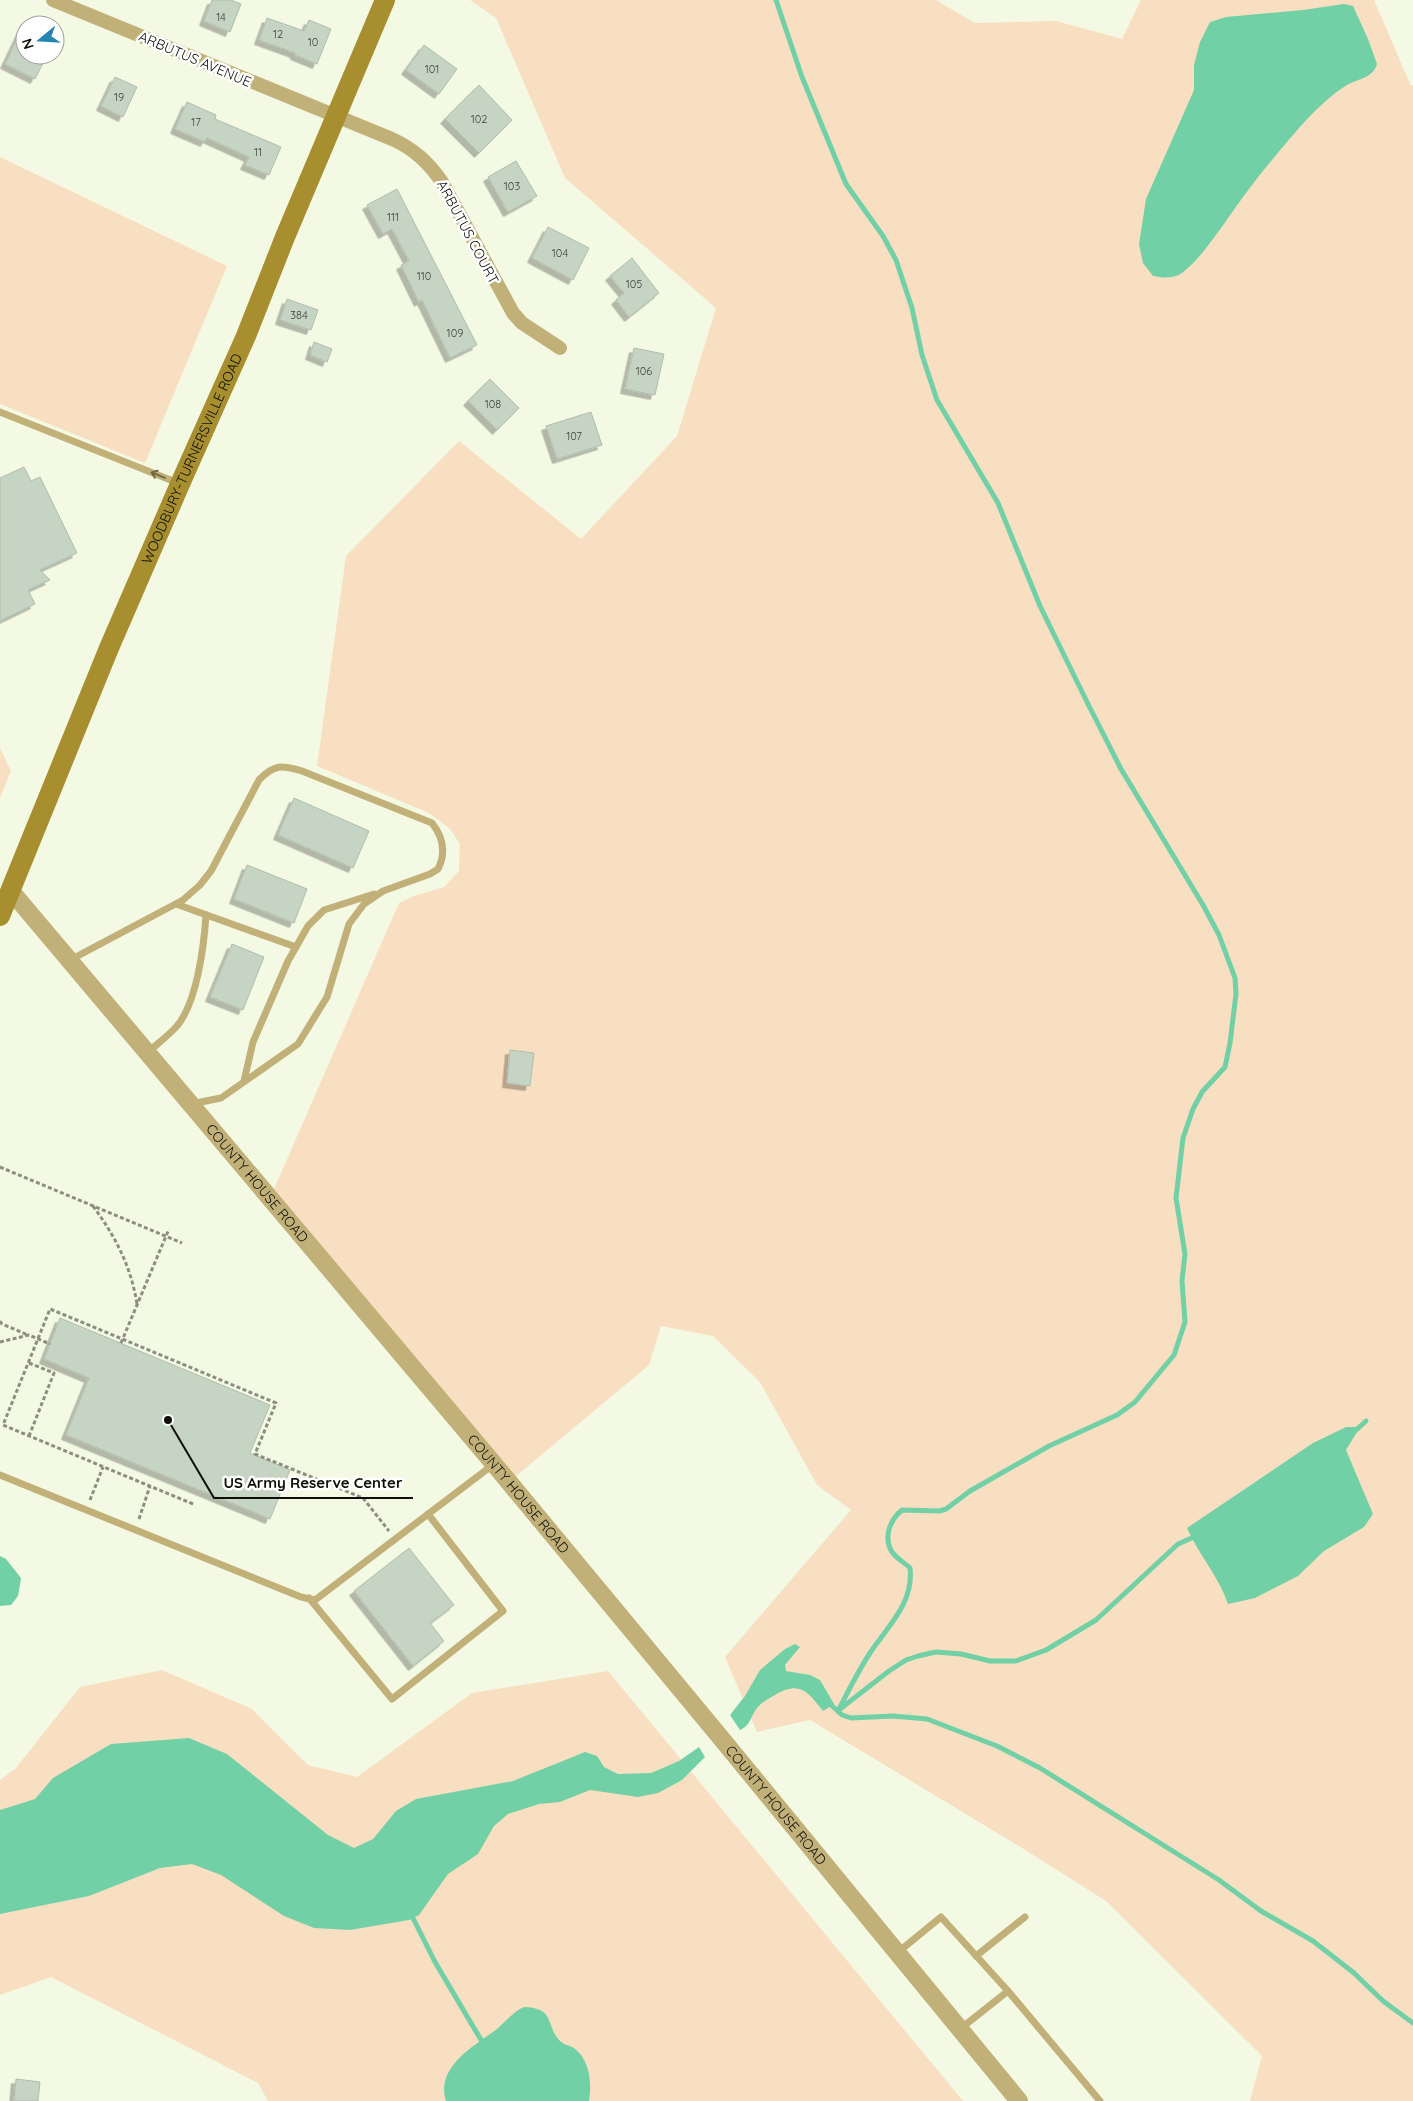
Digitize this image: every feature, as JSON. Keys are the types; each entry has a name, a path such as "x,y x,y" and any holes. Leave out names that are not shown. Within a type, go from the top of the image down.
{"main road":[{"name":"WOODBURY-TURNERSVILLE ROAD","path":"0,916 8,889 109,648 246,336 285,237 384,0"}],"street":[{"name":"ARBUTUS AVENUE","path":"53,0 336,118"},
{"name":"ARBUTUS COURT","path":"336,118 405,145 423,159 442,182 513,313 530,329 560,348"},
{"name":"COUNTY HOUSE ROAD","path":"8,889 494,1464 1019,2101"}],"lane":[{"path":"0,412 180,484"},
{"path":"69,960 183,900 200,885 211,871 259,780 269,770 278,767 302,770 432,823 439,832 442,841 442,861 438,869 430,874 386,890 324,910 308,926 296,947 253,1042 244,1081"},
{"path":"191,1104 221,1098 298,1044 327,997 348,924 364,904 386,890"},
{"path":"176,904 296,947"},
{"path":"147,1052 177,1026 193,995 205,937 206,915"},
{"path":"0,1475 301,1597 315,1600 494,1464"},
{"path":"309,1598 392,1699 503,1612 428,1514"},
{"path":"897,1953 941,1917 1008,1991 1100,2101"},
{"path":"976,1956 1025,1917"},
{"path":"960,2029 1008,1991"}],"path":[{"path":"0,1167 182,1243"},
{"path":"93,1205 109,1227 128,1266 137,1304"},
{"path":"121,1343 169,1229"},
{"path":"193,1504 2,1425 50,1309 276,1403 255,1454 363,1498 395,1539"},
{"path":"1,1323 50,1344"},
{"path":"0,1342 28,1335"},
{"path":"29,1363 54,1374 29,1436"},
{"path":"86,1510 104,1467"},
{"path":"135,1530 150,1486"}],"shaded area":[{"path":"470,0 936,0 975,23 1056,21 1122,39 1141,0 1374,0 1411,86 1413,85 1413,2101 1250,2101 1262,2056 1106,1901 810,1720 757,1732 725,1657 851,1510 817,1485 760,1382 713,1336 661,1326 649,1365 515,1477 274,1189 399,903 411,897 444,887 459,871 460,844 450,829 429,813 317,766 346,556 459,441 581,539 677,436 716,308 565,178 496,18"},
{"path":"1344,4 1353,6 1377,64 1375,69 1372,73 1336,92 1307,120 1259,175 1210,243 1188,268 1179,275 1172,277 1153,276 1143,263 1139,244 1146,199 1194,90 1194,65 1200,42 1210,22 1226,17"},
{"path":"0,157 227,266 145,463 0,404"},
{"path":"0,748 11,771 0,798"},
{"path":"1346,1427 1360,1427 1346,1450 1373,1514 1364,1527 1324,1551 1298,1576 1255,1598 1228,1604 1187,1528 1313,1443"},
{"path":"0,1556 6,1559 21,1578 18,1596 11,1605 0,1606"},
{"path":"795,1644 800,1647 785,1665 786,1671 810,1675 820,1680 834,1704 823,1711 813,1698 803,1690 791,1688 762,1703 756,1709 747,1725 740,1730 730,1715 745,1696 760,1670 785,1649"},
{"path":"162,1670 252,1709 308,1765 357,1777 472,1693 608,1671 963,2101 268,2101 258,2083 51,1977 0,1995 0,1780 16,1768 80,1687"},
{"path":"189,1738 227,1754 328,1835 354,1848 373,1839 396,1811 416,1799 513,1781 585,1752 597,1756 604,1767 618,1774 651,1773 679,1761 699,1747 705,1757 682,1780 658,1793 638,1797 590,1790 560,1802 539,1804 508,1814 494,1826 478,1854 448,1874 419,1915 409,1920 350,1930 314,1928 284,1916 221,1875 192,1864 160,1868 89,1896 0,1914 0,1810 35,1799 53,1778 111,1744"},
{"path":"524,2007 541,2010 548,2018 555,2035 560,2041 574,2048 584,2059 590,2079 589,2101 446,2101 444,2089 446,2078 451,2068 468,2050"}],"building":[{"path":"212,0 231,0 241,4 230,32 204,21"},
{"path":"267,18 304,31 309,20 331,29 317,64 295,55 295,53 259,40"},
{"path":"15,43 15,65 42,65 35,79 5,64"},
{"path":"424,45 457,69 439,94 406,70"},
{"path":"115,77 137,87 123,117 101,106"},
{"path":"479,85 512,120 479,153 445,119"},
{"path":"187,102 216,115 215,119 281,147 269,175 245,165 249,157 207,138 205,142 175,129"},
{"path":"516,161 537,196 508,212 488,177"},
{"path":"397,189 477,345 450,358 422,300 419,302 401,265 409,261 392,229 383,234 367,205"},
{"path":"548,227 589,248 573,280 532,258"},
{"path":"632,258 659,293 629,317 616,300 624,293 610,276"},
{"path":"287,299 318,310 311,330 280,320"},
{"path":"314,342 332,349 327,362 310,355"},
{"path":"634,348 664,354 655,395 625,389"},
{"path":"490,379 519,408 497,430 468,401"},
{"path":"591,412 602,445 557,459 546,426"},
{"path":"24,467 31,481 40,477 77,553 40,570 50,580 28,590 35,604 0,621 0,478"},
{"path":"294,798 369,831 353,868 278,835"},
{"path":"247,865 307,889 294,923 234,899"},
{"path":"232,944 264,957 243,1010 210,997"},
{"path":"510,1050 534,1053 530,1086 507,1083"},
{"path":"60,1318 270,1405 250,1453 290,1470 270,1519 66,1435 89,1378 44,1359"},
{"path":"409,1548 454,1605 430,1623 444,1641 413,1666 354,1591"},
{"path":"16,2079 40,2082 38,2101 14,2101"}],"waterway":[{"path":"776,0 802,77 846,184 883,236 896,260 912,308 922,355 937,400 998,503 1040,606 1121,769 1219,935 1235,978 1236,994 1225,1067 1202,1092 1193,1109 1183,1138 1176,1198 1185,1254 1182,1281 1185,1322 1174,1355 1135,1402 1117,1415 1049,1446 970,1491 946,1509 939,1511 902,1510 898,1514 889,1529 888,1541 892,1552 910,1568 908,1592 898,1614 866,1660 838,1711"},
{"path":"1354,1432 1366,1421"},
{"path":"840,1709 889,1671 906,1660 918,1656 936,1652 961,1654 990,1661 1016,1661 1046,1650 1096,1620 1178,1544 1196,1536"},
{"path":"828,1702 842,1715 851,1718 893,1716 927,1719 997,1746 1040,1768 1219,1880 1261,1911 1313,1941 1354,1973 1383,2001 1413,2023"},
{"path":"410,1912 435,1962 484,2045"}],"place":[{"name":"US Army Reserve Center","path":"168,1420"}]}
